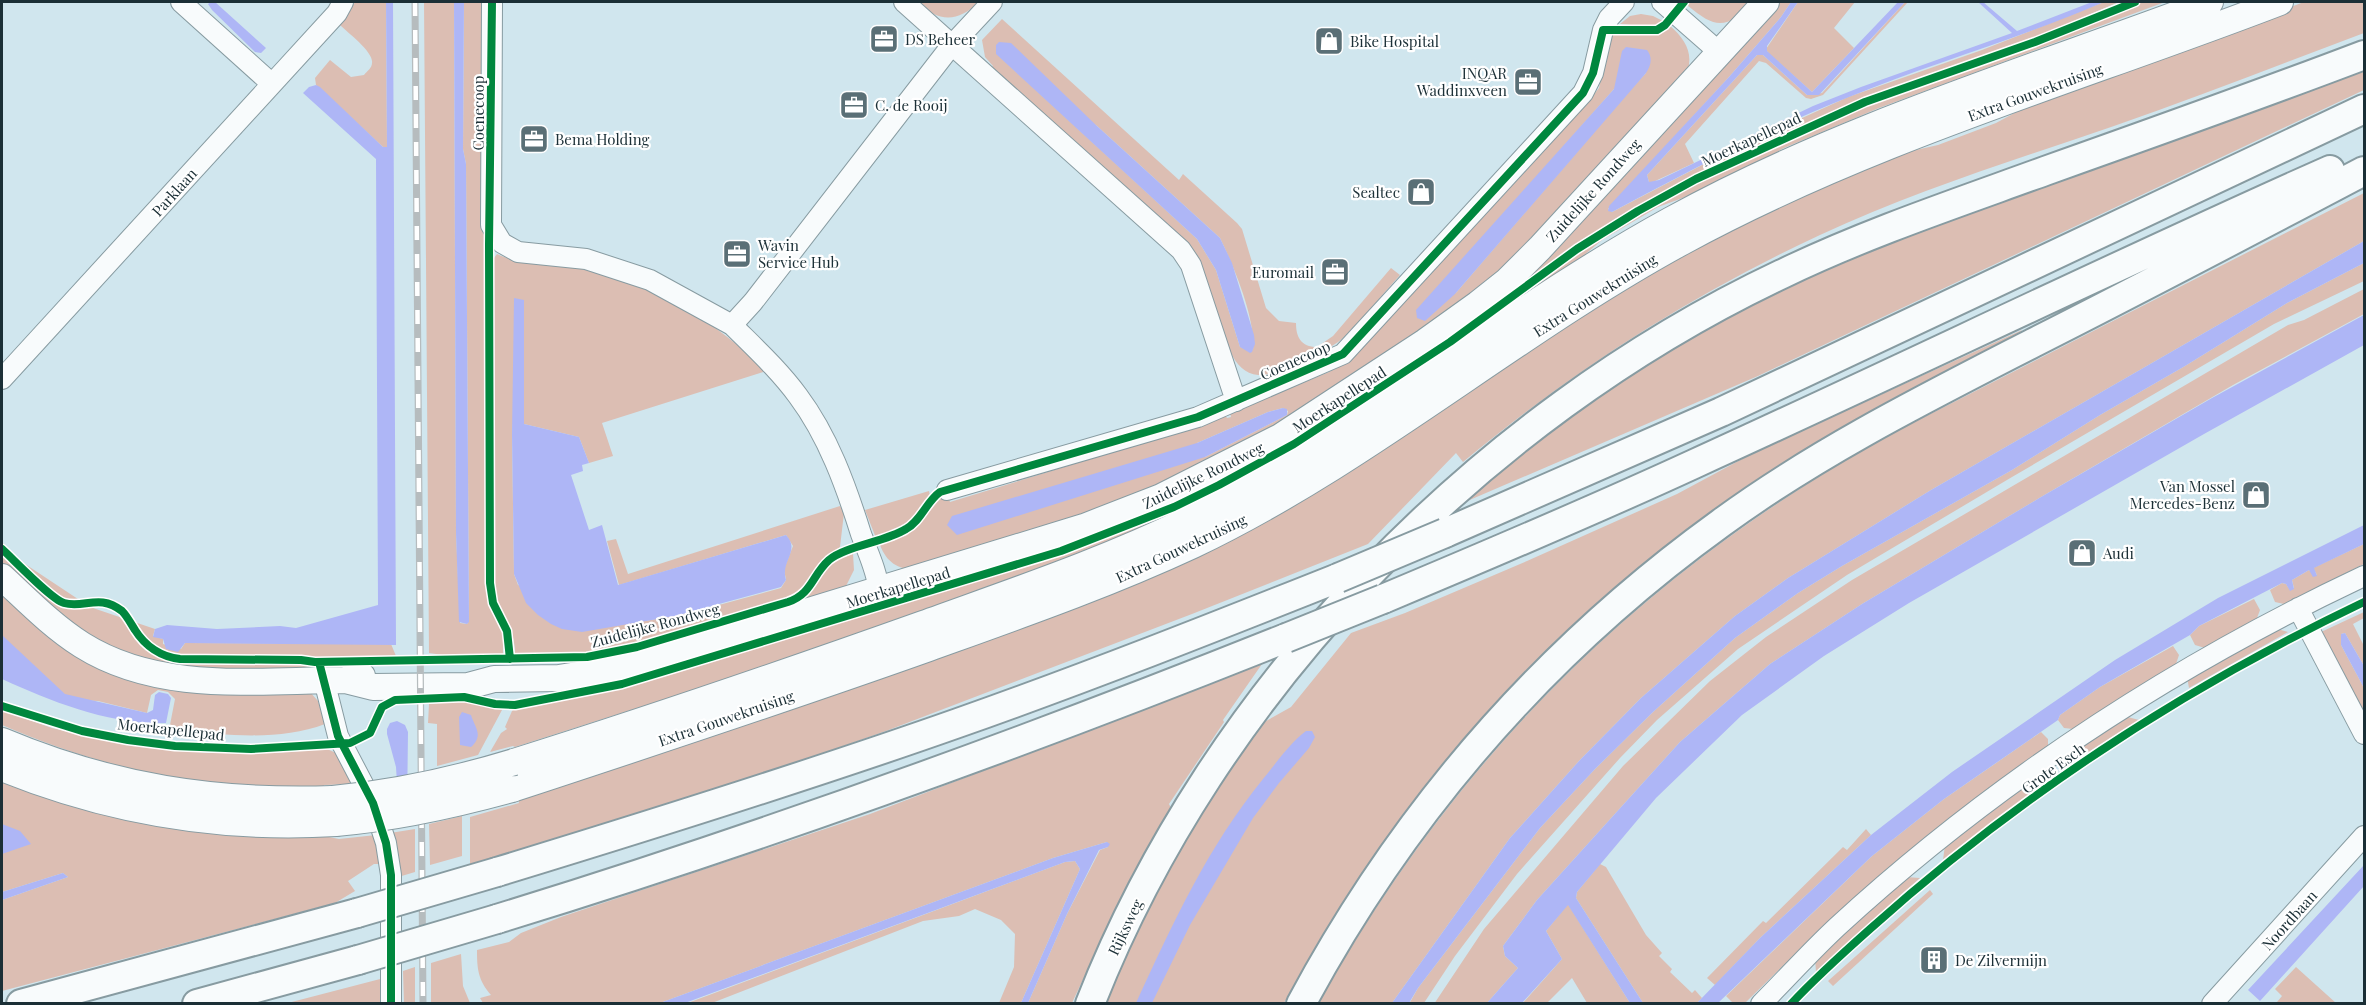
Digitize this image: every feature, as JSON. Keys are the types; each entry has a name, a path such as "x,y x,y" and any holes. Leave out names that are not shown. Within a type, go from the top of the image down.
{"highway":[{"name":"Rijksweg","path":"1090,1004 1138,898 1163,853 1243,728 1293,662 1343,602 1425,519 1474,474 1526,432 1604,376 1676,330 1749,290 1850,243 2364,55"},
{"path":"21,1004 357,913 666,821 948,726 1097,672 1338,578 1721,412 2364,109"},
{"path":"197,1004 497,919 703,854 924,777 1089,716 1383,599 1535,535 1692,465 2197,229 2364,155"},
{"path":"1301,1004 1334,941 1363,896 1428,805 1484,737 1524,694 1612,609 1723,521 1815,460 1893,416 2364,171"}],"main road":[{"name":"Zuidelijke Rondweg","path":"2,576 70,636 97,653 121,664 166,676 191,680 335,680 373,674 467,672 494,679 568,677 626,667 1045,541 1119,515 1226,466 1310,418 1478,304 1540,248 1766,2"},
{"name":"Extra Gouwekruising","path":"2,768 74,794 159,814 240,824 334,811 375,795 429,785 514,762 892,635 1031,585 1142,541 1222,503 1300,460 1579,274 1640,237 1724,192 1801,155 2210,2"},
{"name":"Extra Gouwekruising","path":"2,741 62,764 146,787 382,818 441,808 512,789 860,672 1081,592 1169,556 1246,518 1321,476 1584,300 1727,218 1814,177 1897,142 2280,2"}],"street":[{"path":"181,2 272,84"},
{"name":"Parklaan","path":"2,379 337,13 344,2"},
{"name":"Coenecoop","path":"492,2 491,225 502,243 518,252 586,259 650,280 732,325 760,351 798,395 821,431 851,501 877,576 879,591"},
{"path":"904,2 1181,250 1191,265 1236,401"},
{"path":"732,325 753,302 951,46 992,2"},
{"name":"Coenecoop","path":"947,490 1198,417 1343,354 1583,93 1593,74 1603,30 1609,18 1624,2"},
{"path":"1662,2 1719,52"},
{"name":"Grote Esch","path":"1761,1004 1837,927 1952,830 2073,740 2183,670 2298,608 2364,576"},
{"path":"2298,608 2364,734"},
{"path":"335,680 338,736 373,803 386,843 391,875 391,1004"},
{"name":"Noordbaan","path":"2212,1004 2364,836"}],"shaded area":[{"path":"355,2 386,2 387,148 383,147 316,85 315,78 330,60 351,77 364,75 371,66 372,59 369,54 340,25"},
{"path":"424,2 454,2 456,533 460,623 467,624 469,621 466,164 463,149 464,2 481,2 486,215 487,590 489,602 503,635 503,655 429,653"},
{"path":"916,2 979,2 963,14 948,17 932,13"},
{"path":"1690,2 1755,2 1736,17 1722,23 1707,19 1687,5"},
{"path":"1776,2 1791,2 1781,17 1729,77 1608,209 1612,212 1723,154 1848,97 1982,50 2104,2 2119,2 2034,38 1852,103 1706,169 1615,219 1521,283"},
{"path":"1798,2 1855,2 1834,28 1854,48 1812,92 1766,49"},
{"path":"1905,2 1908,2 1823,95 1811,99 1806,98 1766,63 1759,61 1685,144 1694,163 1649,182 1647,175 1757,55 1763,55 1807,95 1822,93"},
{"path":"2142,2 2165,2 1879,108 1784,148 1707,189 1658,207 1602,240 1568,269 1330,429 1307,442 1460,339 1588,247 1664,201 1720,172 1848,113 2026,50"},
{"path":"2304,2 2364,2 2364,33 2145,115 1892,204 1772,258 1634,336 1547,396 1463,462 1456,453 1368,544 886,731 772,771 470,866 470,817 519,803 518,798 917,662 1666,260 1885,157 1938,145 1996,123 2037,101"},
{"path":"1641,14 1663,21 1654,27 1620,24 1630,16"},
{"path":"1002,19 1179,180 1183,174 1237,223 1242,229 1266,308 1279,321 1296,323 1298,337 1303,343 1317,347 1333,336 1391,268 1400,275 1343,338 1327,349 1277,372 1258,375 1245,370 1238,365 1231,353 1227,354 1204,278 991,69 993,66 985,57 982,40","holes":["997,54 1097,126 1220,238 1248,309 1253,350 1240,347 1216,270 1197,239"]},
{"path":"1669,25 1681,37 1688,50 1689,65 1683,81 1486,287 1261,437 1150,493 916,571 898,566 886,556 880,545 910,531 941,496 947,494 950,502 1201,425 1225,415 1227,418 1231,417 1230,413 1329,372 1349,360 1591,98 1599,88 1610,36 1663,31","holes":["1646,73 1631,89 1455,294 1518,198 1614,89","1283,408 1288,411 1287,415 1205,457 1197,443 1268,412"]},
{"path":"2364,69 2364,90 1758,376 1465,502 1483,485 1550,433 1654,360 1727,316 1797,280 1930,226"},
{"path":"2364,193 2364,241 1931,490 1788,578 1735,616 1641,698 1579,761 1510,838 1392,1003 1318,1004 1373,914 1431,829 1495,751 1563,678 1636,611 1714,548 1799,489 1889,435"},
{"path":"497,254 516,260 592,271 641,286 707,322 728,337 766,371 602,423 613,456 589,463 579,437 524,424 524,300 512,435 514,574 518,585 645,621 693,612 781,588 786,580 784,569 793,546 786,535 619,585 607,541 616,539 628,574 840,506 844,513 840,547 824,559 805,589 791,598 643,642 565,656 518,655 515,653 512,634 498,601 494,583 494,258"},
{"path":"2364,263 2364,281 2274,324 2012,477 1847,575 1738,649 1657,720 1620,758 1517,874 1455,956 1424,1003 1409,1004 1418,988 1540,828 1653,712 1735,638 1798,593 1842,566 2012,470 2287,303"},
{"path":"2364,289 2364,314 2233,385 2041,497 1862,604 1770,664 1680,742 1537,900 1503,946 1505,956 1518,968 1487,1003 1434,1004 1484,929 1623,766 1710,681 1766,637 1852,580 2288,325 2304,320"},
{"path":"2022,330 2014,340 1935,382 1493,710 1431,778 1405,813 1350,891 1284,1003 1097,1004 1152,888 1259,725 1291,707 1351,633 1405,613 1527,561 1677,494 1757,451"},
{"path":"1305,443 1197,504 1063,563 781,662 515,747 490,752 501,733 507,729 505,727 515,708 620,688 664,676 1032,564 1170,513 1238,480"},
{"path":"929,491 930,496 906,526 876,538 865,510"},
{"path":"2,542 19,560 90,607 155,629 153,636 163,639 163,644 181,649 185,643 391,644 396,656 313,657 311,658 311,670 233,673 143,662 86,636 2,566"},
{"path":"2364,544 2364,564 2284,604 2275,602 2270,590 2282,583 2286,584 2290,590 2294,588 2292,580 2309,570 2317,575 2313,568"},
{"path":"853,554 854,570 844,590 800,601 810,593 832,561"},
{"path":"2,587 73,648 310,692 318,701 325,724 291,733 272,735 169,730 175,699 168,692 158,690 151,695 147,713 98,701 56,699 2,667"},
{"path":"2254,599 2260,610 2257,618 2205,648 2195,645 2190,635 2199,626"},
{"path":"2364,612 2364,618 2353,624 2364,646 2364,666 2345,633 2341,634 2341,645 2364,688 2364,719 2321,632"},
{"path":"2270,631 2288,632 2189,688 2187,677"},
{"path":"2173,646 2179,655 2176,664 2073,729 2064,728 2058,720 2060,715 2100,687"},
{"path":"1262,664 1169,804 1171,808 1130,879 1072,1003 1028,1003 1067,914 1100,850 1108,847 1107,842 1053,858 660,1003 483,1003 480,998 491,995 479,974 477,950 509,942 521,933 561,917 870,814"},
{"path":"464,700 502,708 502,710 478,755 437,766 437,724 428,723 429,704"},
{"path":"2,710 52,728 129,745 209,753 272,753 327,749 336,753 354,784 324,785 324,788 262,786 200,781 139,771 60,748 2,725"},
{"path":"2124,716 2139,720 2079,758 2082,745"},
{"path":"2041,732 2048,739 2048,747 1858,896 1745,1003 1733,1003 1726,996 1872,856 1944,799"},
{"path":"2,777 329,834 329,837 339,839 376,835 382,864 374,864 348,881 355,891 335,903 2,991 2,900 68,877 63,873 2,892"},
{"path":"2029,782 2042,784 1943,860 1945,845"},
{"path":"462,816 462,856 430,865 429,824"},
{"path":"415,829 415,872 395,878 390,833"},
{"path":"1866,829 1871,835 1760,938 1715,985 1707,978 1763,921 1766,923 1843,847 1847,850"},
{"path":"1075,861 1080,869 1021,1003 999,1003 1014,967 1015,934 1001,920 975,909 959,916 923,921 712,1003 685,1004 1065,862"},
{"path":"1600,864 1606,867 1646,935 1662,953 1659,956 1672,969 1670,972 1692,993 1695,990 1702,998 1697,1003 1643,1003 1576,898 1577,892"},
{"path":"1906,877 1920,878 1816,972 1815,958"},
{"path":"1930,890 1933,894 1833,986 1828,981"},
{"path":"1568,904 1630,1003 1587,1003 1572,978 1547,1003 1522,1004 1562,959 1546,931"},
{"path":"461,954 463,986 470,1003 431,1003 431,963"},
{"path":"415,967 415,1003 404,1003 403,971"},
{"path":"2296,967 2336,1003 2277,1002 2282,996 2275,989"},
{"path":"384,978 384,1003 284,1004"}],"water":[{"path":"215,2 266,48 261,53 255,52 212,10 208,4"},
{"path":"386,2 393,2 396,645 185,643 178,652 166,649 163,639 153,637 155,629 167,625 217,629 280,626 296,628 378,605 376,159 303,93 309,87 316,85 320,87 383,147 387,147"},
{"path":"454,2 464,2 463,149 466,164 469,622 467,624 459,622 456,533"},
{"path":"1791,2 1798,2 1767,46 1767,51 1812,92 1898,2 1905,2 1819,95 1807,95 1763,55 1757,55 1647,175 1649,182 1659,180 1813,106 2012,33 1978,2 1983,2 2017,31 2092,2 2104,2 1819,109 1729,151 1612,212 1608,211 1609,206 1729,77 1781,17"},
{"path":"999,42 1011,43 1097,126 1220,238 1232,263 1254,335 1255,344 1252,352 1240,347 1216,270 1197,239 996,54 996,45"},
{"path":"1626,47 1647,50 1651,62 1646,73 1455,294 1425,321 1417,318 1416,310 1614,89 1622,51"},
{"path":"2364,241 2364,263 2287,303 2012,470 1842,566 1798,593 1735,638 1653,712 1540,828 1409,1003 1392,1003 1510,838 1579,761 1641,698 1735,616 1788,578 1931,490"},
{"path":"514,298 524,300 524,424 579,437 589,463 582,465 583,471 571,475 589,530 602,525 618,585 786,535 790,541 791,551 786,567 786,580 781,587 675,616 582,632 562,629 551,624 526,603 514,574 512,435"},
{"path":"2364,315 2364,345 1909,603 1824,656 1742,715 1656,798 1577,892 1576,898 1643,1003 1630,1003 1568,905 1546,931 1562,959 1522,1003 1487,1003 1518,968 1505,956 1503,946 1537,900 1680,742 1770,664 1862,604 2041,497 2212,398"},
{"path":"1287,409 1287,415 1205,457 957,535 947,525 952,516 1197,443 1268,412"},
{"path":"2364,525 2364,544 2314,568 2317,576 2313,577 2309,570 2292,580 2294,589 2290,591 2286,584 2282,583 2199,626 2190,635 2100,687 2060,715 2058,720 1944,799 1872,856 1718,1003 1697,1003 1760,938 1871,835 1952,772 2115,660 2218,598"},
{"path":"2345,633 2364,666 2364,688 2341,645 2341,634"},
{"path":"2,635 65,694 147,713 153,710 155,695 159,692 168,694 171,698 166,723 145,723 103,716 61,704 2,679"},
{"path":"462,712 471,715 477,731 477,739 471,747 460,745 459,717"},
{"path":"397,721 405,725 408,732 407,812 398,800 396,767 387,734 390,723"},
{"path":"1306,731 1312,731 1315,737 1309,748 1253,818 1190,925 1152,1003 1136,1003 1208,859 1243,805 1278,760"},
{"path":"2,824 20,831 31,844 2,854"},
{"path":"1107,842 1110,844 1099,850 1067,914 1028,1003 1021,1003 1080,869 1075,861 1065,862 685,1003 660,1003 1053,858"},
{"path":"2364,865 2364,886 2260,1001 2248,990"},
{"path":"63,873 68,877 2,900 2,892"}],"railway":[{"path":"415,2 423,1004"}],"cycle path":[{"path":"492,2 489,244 490,583 493,603 507,631 510,659"},
{"path":"2,549 58,600 71,604 99,602 114,606 124,613 139,636 149,646 166,656 180,659 315,662 587,657 637,647 788,602 802,594 823,566 836,555 888,537 911,526 940,492 1198,417 1343,354 1583,93 1593,73 1603,30 1657,30 1665,25 1684,2"},
{"name":"Moerkapellepad","path":"2,706 82,731 175,746 251,749 350,743 370,733 382,707 395,700 464,697 495,704 515,705 622,684 1061,551 1174,507 1294,444 1450,342 1577,249 1638,211 1696,179 1865,102 2035,42 2135,2"},
{"path":"1791,1004 1840,956 1926,880 2044,789 2168,708 2233,670 2364,602"},
{"path":"319,662 338,736 373,803 386,843 391,875 391,1004"}],"place":[{"name":"DS Beheer","path":"884,39"},
{"name":"Bike Hospital","path":"1329,41"},
{"name":"INQAR Waddinxveen","path":"1528,82"},
{"name":"C. de Rooij","path":"854,105"},
{"name":"Bema Holding","path":"534,139"},
{"name":"Sealtec","path":"1421,192"},
{"name":"Wavin Service Hub","path":"737,254"},
{"name":"Euromail","path":"1335,272"},
{"name":"Van Mossel Mercedes-Benz","path":"2256,495"},
{"name":"Audi","path":"2082,553"},
{"name":"De Zilvermijn","path":"1934,960"}]}
